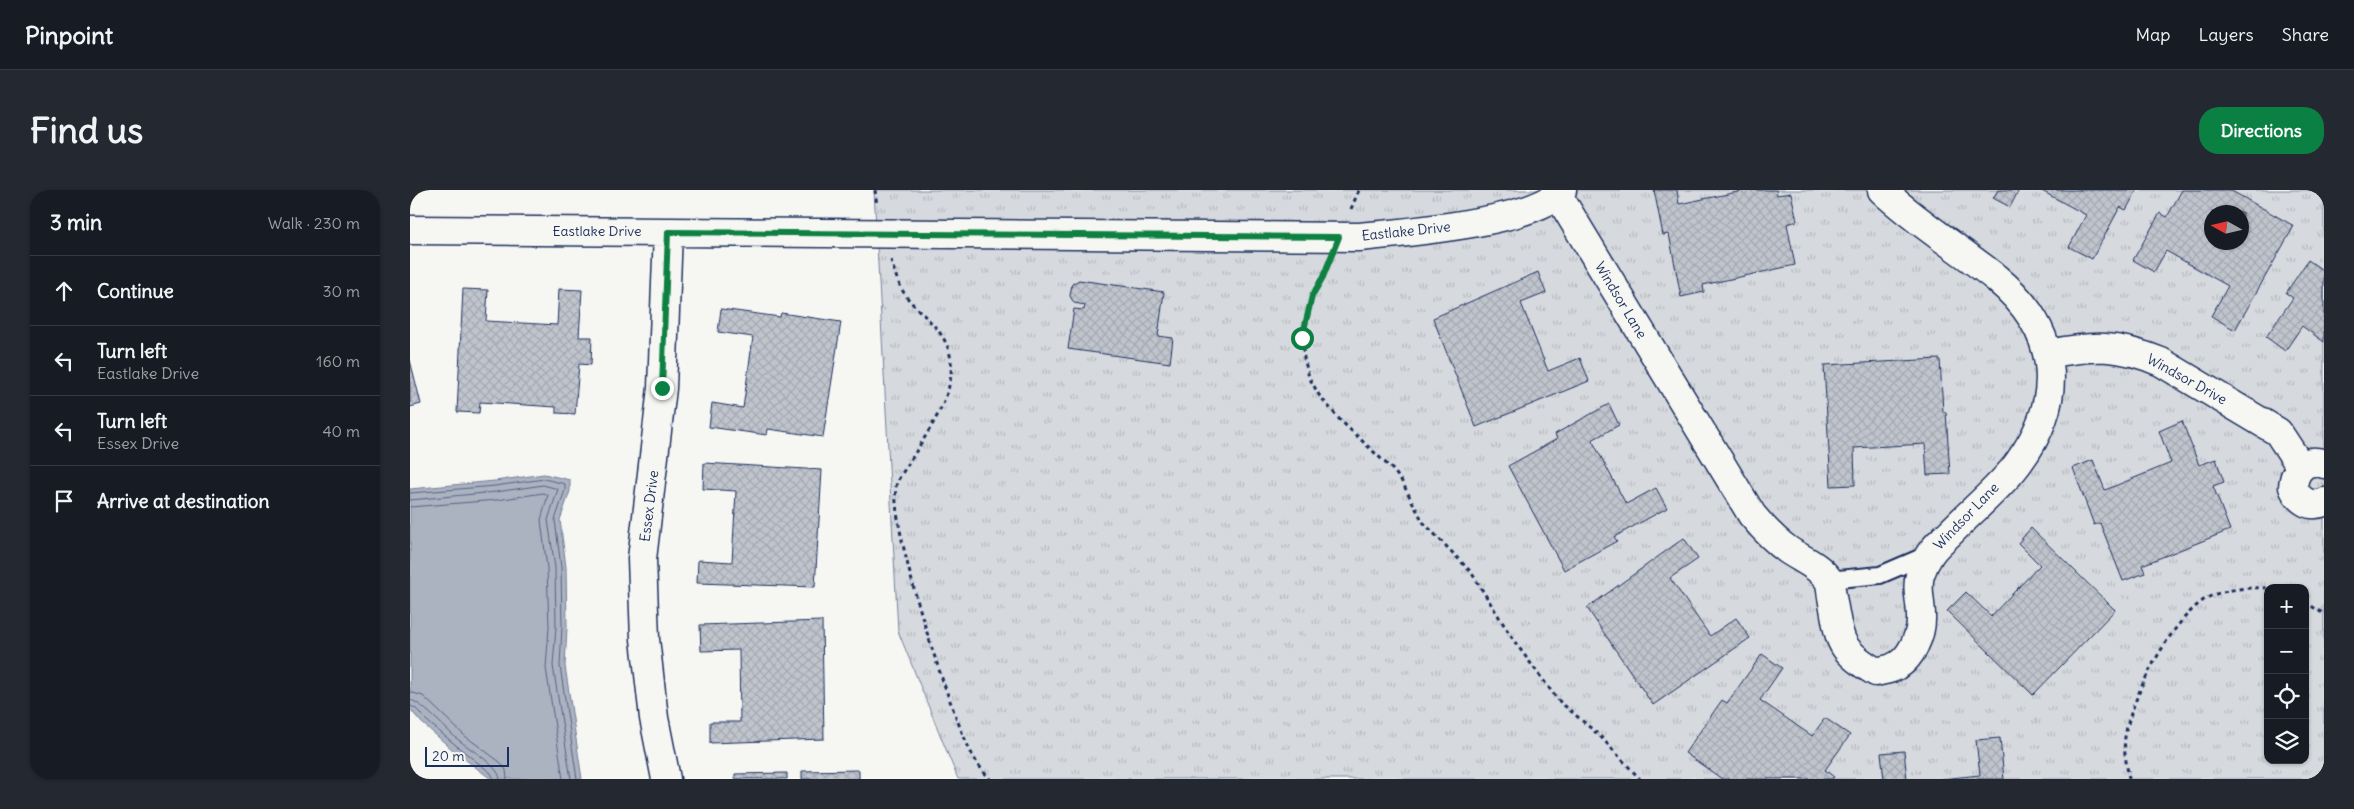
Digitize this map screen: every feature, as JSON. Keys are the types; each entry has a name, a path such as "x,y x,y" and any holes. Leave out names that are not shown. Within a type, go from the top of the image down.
{"street":[{"name":"Windsor Lane","path":"1560,193 1752,515 1771,536 1788,550 1807,561 1828,580 1836,628 1844,647 1858,662 1876,672 1896,667 1910,654 1919,636 1921,617 1918,598 1920,575 1930,553 2019,463 2038,433 2045,412 2052,377 2048,354 2033,320 2014,296 1996,278 1906,213 1882,190"},
{"name":"Eastlake Drive","path":"410,230 1339,237 1425,231 1498,218 1534,207 1560,193"},
{"name":"Essex Drive","path":"666,779 654,718 645,639 642,558 662,388 668,232"},
{"name":"Windsor Drive","path":"2048,354 2082,347 2103,347 2142,354 2162,362 2278,432 2312,466 2293,480 2296,495 2307,504 2315,505 2324,502"}],"lane":[{"path":"1828,580 1880,575 1930,553"}],"path":[{"path":"875,190 895,275 909,300 940,331 950,356 950,386 933,421 898,482 896,494 897,513 905,559 944,681 966,742 990,779"},
{"path":"1359,190 1323,277 1312,296 1302,338 1304,358 1309,377 1319,395 1340,420 1392,468 1401,480 1423,522 1471,572 1514,641 1558,700 1600,736 1640,779"},
{"path":"2129,779 2124,751 2125,738 2132,712 2156,660 2182,618 2200,602 2212,596 2239,589 2264,588"},
{"path":"2309,605 2324,614"}],"green space":[{"path":"874,190 2324,190 2324,779 958,779 898,631"}],"water":[{"path":"544,474 570,480 570,491 560,520 566,567 567,627 565,666 582,779 491,779 454,751 421,722 410,709 410,489 495,481"}],"building":[{"path":"1654,190 1677,190 1679,204 1747,190 1776,190 1777,195 1791,193 1797,221 1787,224 1795,265 1703,285 1704,292 1681,297 1669,234 1663,235"},
{"path":"1998,190 2019,190 2010,207 1993,198"},
{"path":"2040,190 2137,190 2126,210 2120,207 2092,259 2069,247 2086,215"},
{"path":"2182,190 2230,190 2294,226 2235,330 2211,316 2228,286 2166,251 2154,272 2133,260 2160,213 2167,217"},
{"path":"2308,260 2324,271 2324,342 2302,326 2285,351 2266,337 2293,298 2286,293"},
{"path":"1538,272 1546,293 1521,303 1548,371 1580,358 1589,381 1476,427 1433,318"},
{"path":"1079,280 1164,292 1158,336 1173,338 1170,363 1068,349 1074,309 1084,310 1085,305 1074,303 1070,296 1072,284"},
{"path":"463,289 488,290 486,321 557,325 559,289 582,290 579,337 592,337 591,365 579,364 575,414 556,413 556,407 480,402 479,413 457,412"},
{"path":"721,309 780,317 781,313 841,322 823,437 768,429 767,435 709,427 712,403 743,408 753,337 718,332"},
{"path":"1940,359 1943,412 1946,412 1950,474 1927,475 1925,444 1854,448 1855,485 1831,486 1824,365"},
{"path":"410,360 421,404 410,407"},
{"path":"1609,404 1619,425 1592,440 1626,504 1656,488 1667,508 1614,537 1617,541 1564,570 1508,466 1557,439 1555,434"},
{"path":"2182,421 2199,465 2216,459 2224,482 2213,486 2230,530 2142,565 2145,573 2123,581 2100,523 2094,525 2073,468 2093,460 2105,490 2171,463 2159,431"},
{"path":"704,463 822,470 815,587 697,583 698,560 732,562 736,491 703,489"},
{"path":"2031,528 2115,610 2033,695 1947,611 1966,592 1991,616 2040,565 2018,543"},
{"path":"1684,538 1698,559 1670,578 1710,636 1736,618 1750,638 1653,705 1587,608"},
{"path":"822,621 824,739 710,743 710,722 740,722 739,650 701,651 700,625"},
{"path":"1762,654 1782,668 1760,700 1812,736 1825,718 1850,735 1825,770 1834,777 1832,779 1722,779 1685,753 1722,700 1727,703"},
{"path":"2000,738 2004,779 1941,779 1980,775 1976,740"},
{"path":"1904,751 1907,779 1884,779 1881,753"},
{"path":"859,770 859,779 802,779 802,771"},
{"path":"787,773 787,779 735,779 735,774"}],"route":[{"path":"662,388 668,232 1339,237 1323,277 1312,296 1302,338"}]}
